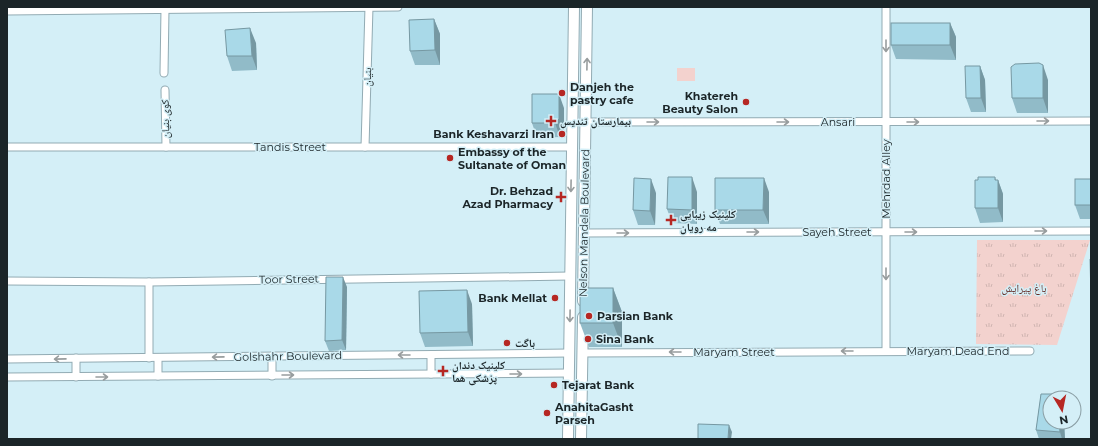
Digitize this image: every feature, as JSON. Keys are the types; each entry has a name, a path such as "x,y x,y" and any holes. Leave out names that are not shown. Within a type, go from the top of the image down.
{"main road":[{"name":"Nelson Mandela Boulevard","path":"568,439 574,7"},
{"name":"Nelson Mandela Boulevard","path":"581,439 587,7"}],"street":[{"name":"بنیان","path":"365,147 369,7"},
{"path":"7,11 398,7"},
{"name":"Mehrdad Alley","path":"886,7 886,350"},
{"path":"164,73 165,9"},
{"name":"کوی بنیان","path":"165,90 166,147"},
{"name":"Ansari","path":"586,122 1091,121"},
{"name":"Tandis Street","path":"7,147 572,147"},
{"name":"Sayeh Street","path":"584,233 1091,231"},
{"name":"Toor Street","path":"7,281 150,282 570,276"},
{"path":"149,358 150,282"},
{"name":"Maryam Dead End","path":"886,350 1030,351"},
{"name":"Maryam Street","path":"582,353 886,350"},
{"name":"Golshahr Boulevard","path":"7,359 569,353"},
{"path":"431,355 431,374"},
{"path":"272,356 272,376"},
{"path":"76,358 76,377"},
{"path":"158,358 158,376"},
{"name":"Golshahr Boulevard","path":"7,377 569,373"}],"green space":[{"path":"677,68 695,68 695,81 677,81"},
{"name":"باغ پیرایش","path":"977,240 1090,240 1057,345 976,344"}],"building":[{"path":"434,19 435,50 410,51 409,20"},
{"path":"891,23 950,23 950,45 891,45"},
{"path":"250,28 252,56 227,56 225,30"},
{"path":"1039,63 1043,65 1043,98 1012,98 1011,67 1015,64"},
{"path":"965,66 980,66 981,98 966,98"},
{"path":"532,94 559,94 559,119 555,123 532,123"},
{"path":"668,177 692,177 692,210 667,209"},
{"path":"978,177 995,177 995,180 998,180 998,208 975,208 975,180 978,180"},
{"path":"634,178 651,179 650,211 633,210"},
{"path":"715,178 764,178 763,210 715,210"},
{"path":"1075,179 1091,179 1091,205 1075,205"},
{"path":"1090,259 1091,259 1091,298"},
{"path":"326,277 343,277 342,340 325,341"},
{"path":"580,288 613,288 613,323 580,323"},
{"path":"467,290 468,332 420,333 419,291"},
{"path":"1042,394 1042,430 1060,430 1060,432 1036,430"},
{"path":"698,424 729,425 728,439 698,439"}],"place":[{"name":"Danjeh the pastry cafe","path":"562,93"},
{"name":"Khatereh Beauty Salon","path":"746,102"},
{"name":"بیمارستان تندیس","path":"551,121"},
{"name":"Bank Keshavarzi Iran","path":"562,134"},
{"name":"Embassy of the Sultanate of Oman","path":"450,158"},
{"name":"Dr. Behzad Azad Pharmacy","path":"561,197"},
{"name":"کلینیک زیبایی مه رویان","path":"671,220"},
{"name":"Bank Mellat","path":"555,298"},
{"name":"Parsian Bank","path":"589,316"},
{"name":"Sina Bank","path":"588,339"},
{"name":"باگت","path":"507,343"},
{"name":"کلینیک دندان پزشکی هما","path":"443,371"},
{"name":"Tejarat Bank","path":"554,385"},
{"name":"AnahitaGasht Parseh","path":"547,413"}]}
